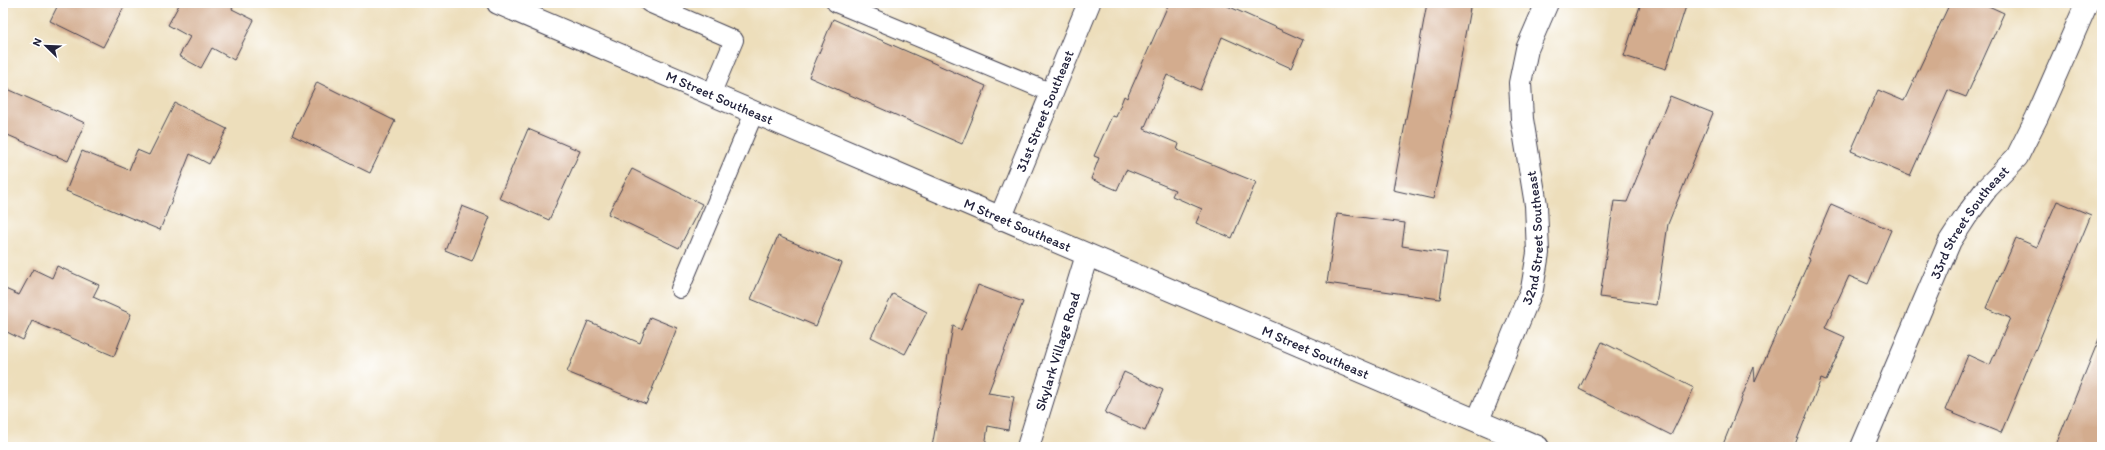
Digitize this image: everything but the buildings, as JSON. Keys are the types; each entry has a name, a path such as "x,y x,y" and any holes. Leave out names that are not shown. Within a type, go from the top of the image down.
{"street":[{"name":"M Street Southeast","path":"498,3 1000,219 1478,420 1538,447"},
{"name":"31st Street Southeast","path":"1000,219 1089,3"},
{"name":"32nd Street Southeast","path":"1478,420 1532,289 1538,253 1536,205 1522,119 1520,83 1527,49 1547,3"},
{"name":"33rd Street Southeast","path":"1862,447 1950,242 1967,215 1987,188 2017,157 2037,117 2087,3"},
{"name":"Skylark Village Road","path":"1028,447 1087,255"}],"lane":[{"path":"649,3 734,40 710,94"},
{"path":"836,3 1052,93"},
{"path":"680,289 754,113"}]}
